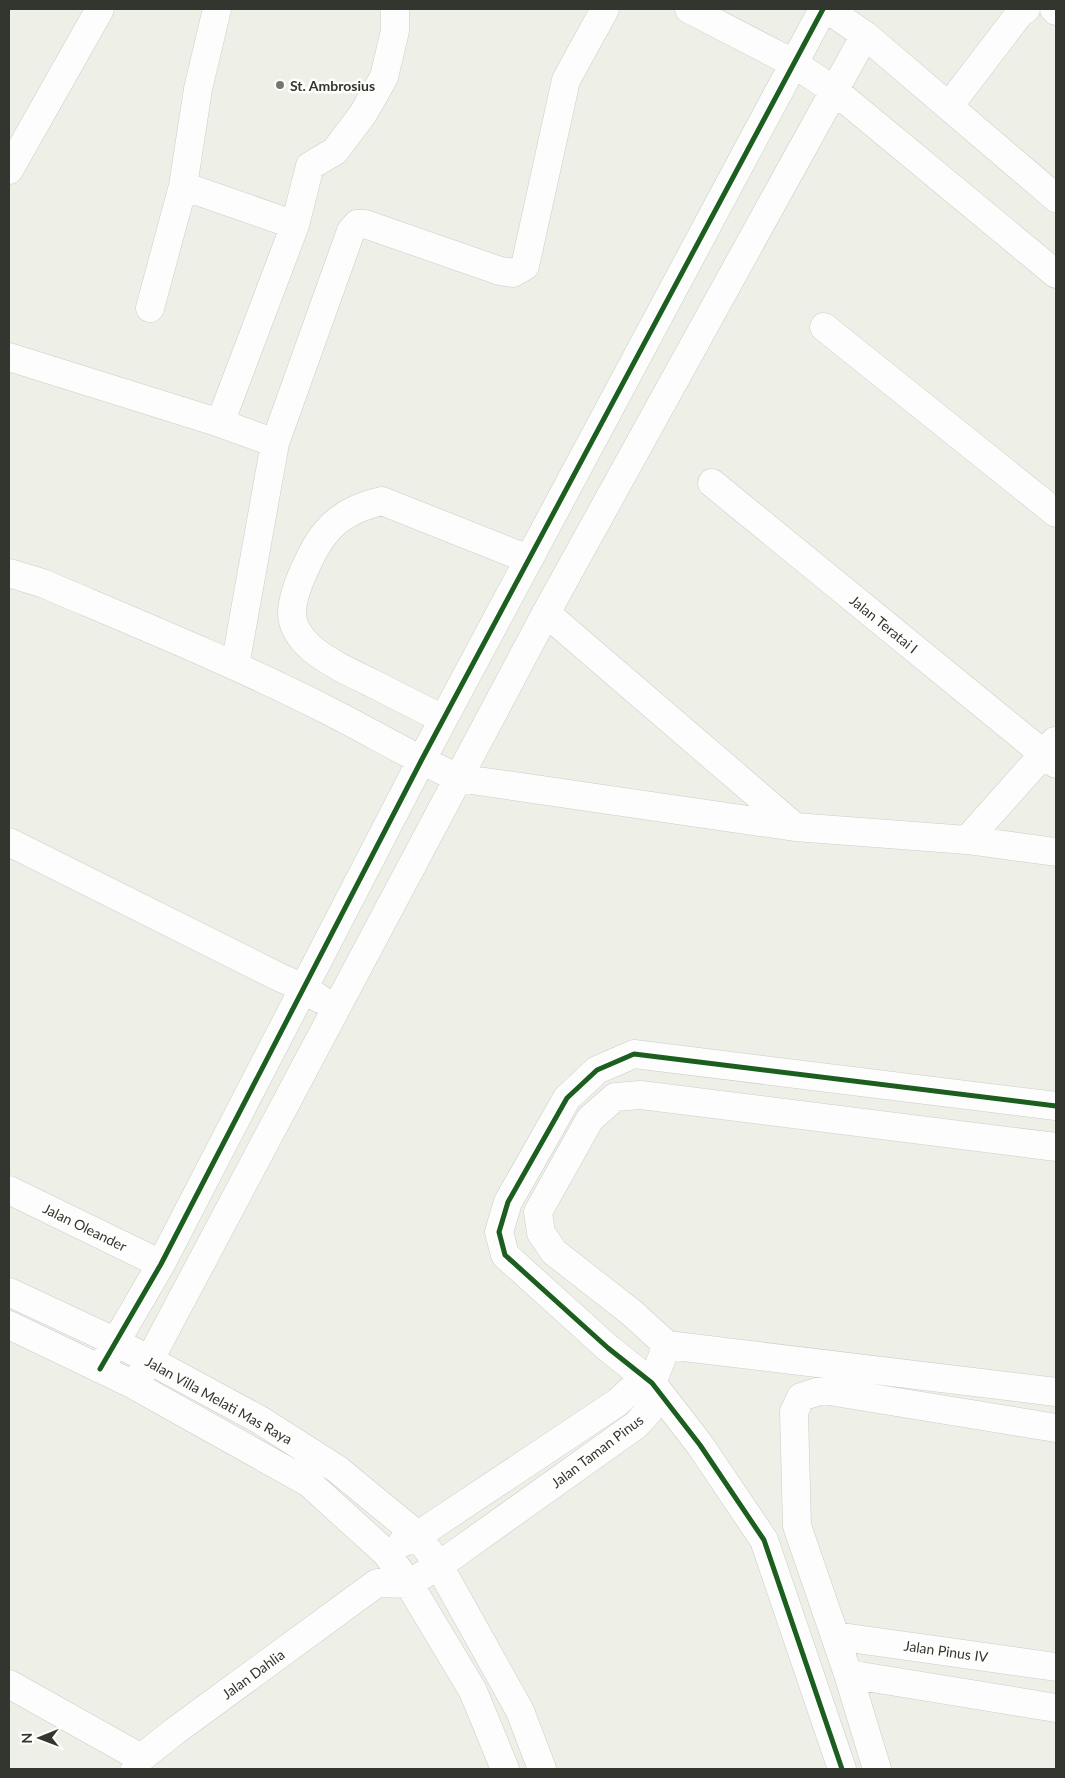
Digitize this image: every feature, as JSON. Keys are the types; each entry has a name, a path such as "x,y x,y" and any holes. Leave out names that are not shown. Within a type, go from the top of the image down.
{"street":[{"path":"9,170 100,9"},
{"path":"150,308 183,186 198,89 217,9"},
{"path":"220,422 295,225 310,166 335,151 363,114 384,77 395,31 395,9"},
{"path":"235,666 275,443 351,231 357,224 365,224 500,272 513,273 525,266 566,80 605,9"},
{"path":"689,9 793,64 835,90 1056,274"},
{"path":"100,1369 161,1264 443,719 823,9"},
{"path":"827,9 865,35 1056,198"},
{"path":"949,106 1020,13 1026,9"},
{"path":"134,1385 149,1361 546,612 865,35"},
{"path":"183,186 295,225"},
{"path":"824,327 1056,514"},
{"path":"9,357 220,422 275,443"},
{"name":"Jalan Teratai I","path":"712,484 1052,752"},
{"path":"443,719 351,673 309,646 297,632 292,615 297,589 310,558 328,529 343,516 363,505 382,501 528,559"},
{"path":"9,573 42,583 235,666 324,708 421,761 458,778 795,827 967,840 1056,852"},
{"path":"546,612 795,827"},
{"path":"967,840 1052,752"},
{"path":"9,842 304,988 335,1009"},
{"path":"9,860 40,858"},
{"path":"842,1769 764,1540 700,1446 652,1383 608,1348 505,1255 499,1232 508,1202 567,1098 597,1070 634,1054 1056,1106"},
{"path":"1056,1147 642,1095 615,1097 590,1119 538,1212 541,1233 554,1252 632,1313 667,1345 1056,1392"},
{"name":"Jalan Oleander","path":"9,1190 161,1264"},
{"name":"Jalan Villa Melati Mas Raya","path":"9,1292 116,1342 260,1420 337,1469 416,1534 438,1564 520,1711 542,1769"},
{"name":"Jalan Villa Melati Mas Raya","path":"9,1325 134,1385 309,1483 386,1553 409,1584 473,1691 505,1769"},
{"path":"652,1383 667,1345"},
{"name":"Jalan Taman Pinus","path":"386,1553 429,1528 618,1402 632,1389 652,1383 649,1411 636,1425 460,1551 409,1584"},
{"path":"877,1769 848,1674 797,1526 794,1412 801,1397 823,1390 1056,1428"},
{"path":"764,1540 797,1526"},
{"path":"386,1553 377,1584 409,1584"},
{"name":"Jalan Dahlia","path":"138,1764 175,1731 377,1584"},
{"name":"Jalan Pinus IV","path":"835,1636 1056,1667"},
{"path":"848,1674 1056,1708"},
{"path":"9,1684 138,1764"},
{"path":"487,1726 520,1711"}],"cycle path":[{"path":"100,1369 161,1264 421,761 823,9"},
{"path":"842,1769 764,1540 700,1445 652,1383 608,1348 505,1255 499,1232 508,1202 567,1098 597,1070 634,1054 1056,1106"}],"place":[{"name":"St. Ambrosius","path":"280,85"}]}
